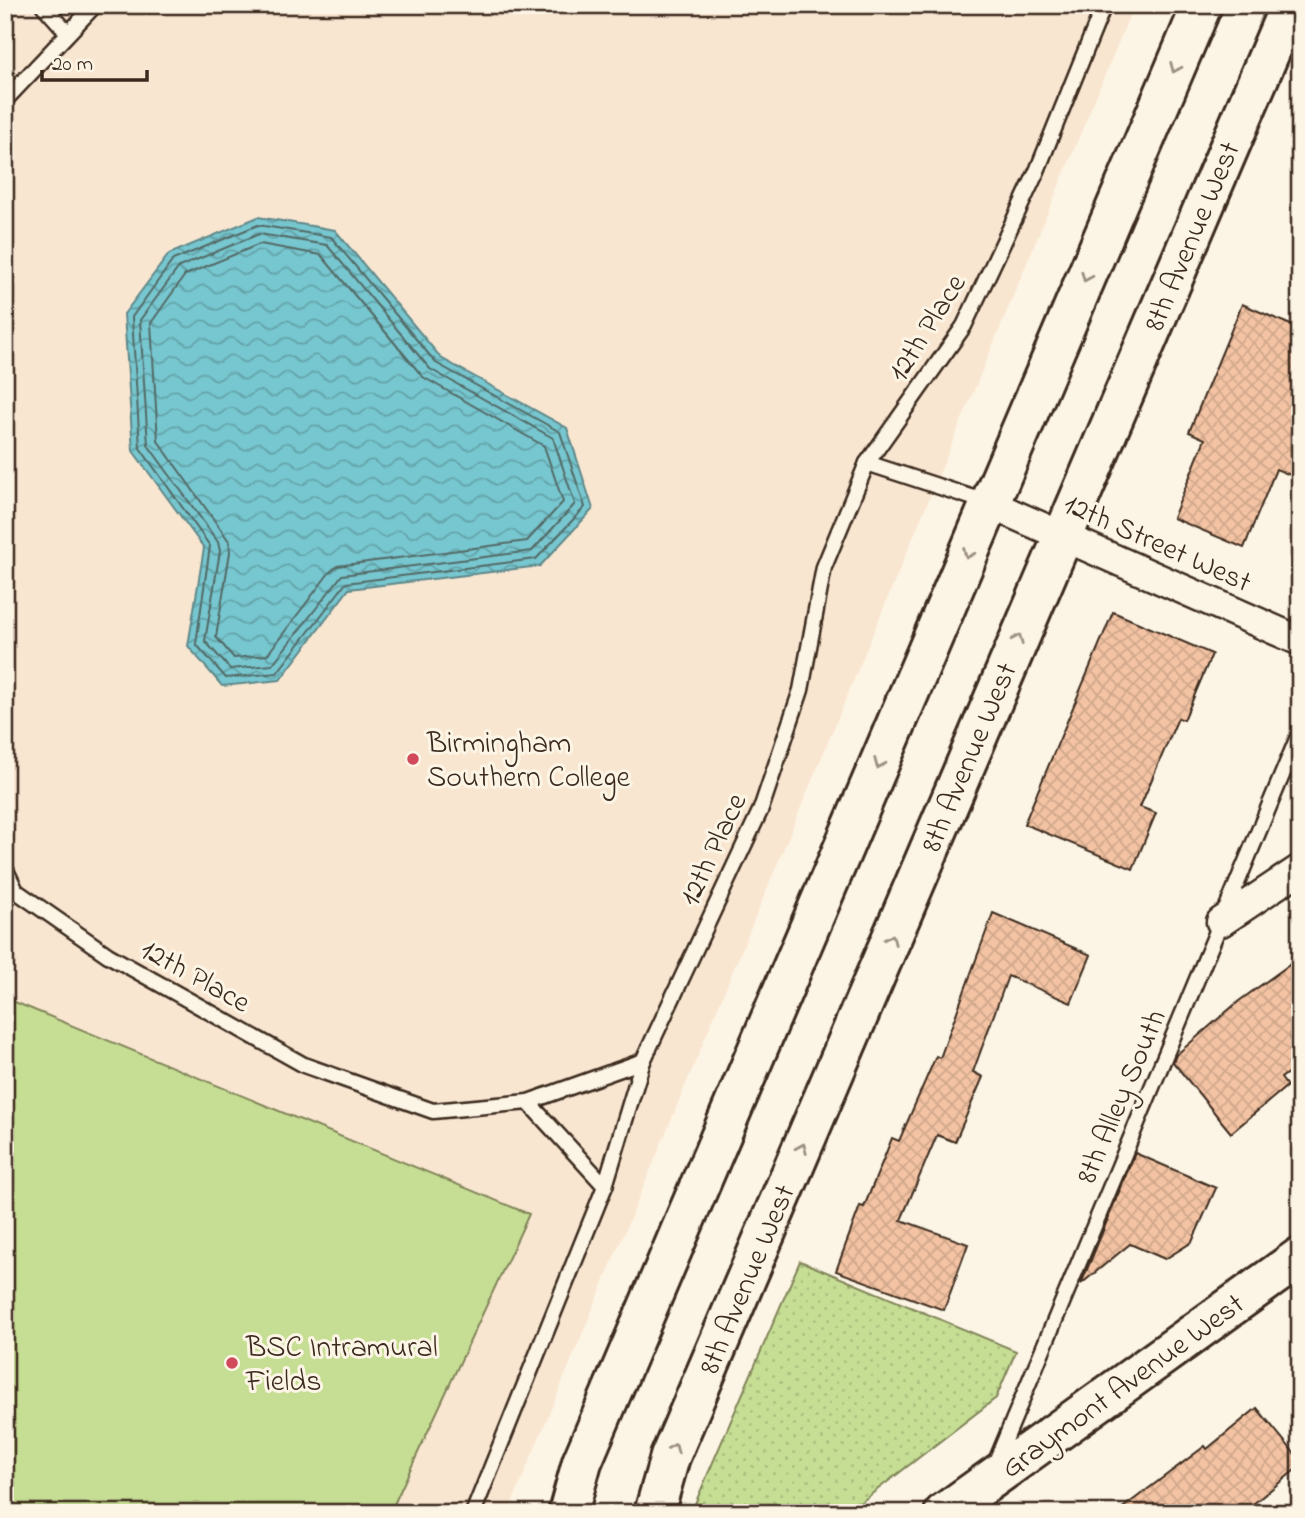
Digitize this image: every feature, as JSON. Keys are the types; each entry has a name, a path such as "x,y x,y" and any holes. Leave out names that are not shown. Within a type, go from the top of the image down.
{"main road":[{"path":"568,1513 582,1462 1202,5"},
{"name":"8th Avenue West","path":"654,1513 670,1457 1290,5"},
{"name":"Graymont Avenue West","path":"944,1513 1300,1257"}],"street":[{"name":"12th Street West","path":"990,504 1300,641"},
{"path":"1221,922 1300,869"}],"lane":[{"path":"43,5 68,33"},
{"path":"5,92 9,96 95,5"},
{"name":"12th Place","path":"5,868 16,891 108,955 304,1065 433,1111 528,1102 643,1061 761,809 801,690 824,567 867,463 964,326 1037,172 1104,5"},
{"path":"867,463 990,504"},
{"name":"8th Alley South","path":"988,1481 1300,732"},
{"path":"473,1513 605,1186 643,1061"},
{"path":"528,1102 605,1186"}],"shaded area":[{"name":"Birmingham Southern College","path":"5,5 1134,5 508,1513 5,1513"}],"green space":[{"name":"BSC Intramural Fields","path":"5,998 529,1214 390,1513 5,1513"},
{"path":"800,1261 1016,1351 996,1398 847,1513 691,1513"}],"water":[{"path":"258,217 335,230 441,358 567,428 593,509 540,566 349,589 280,680 222,686 188,646 204,548 133,451 124,314 169,254"}],"building":[{"path":"1242,304 1300,329 1300,479 1276,469 1244,548 1173,518 1205,439 1189,432"},
{"path":"1113,612 1212,654 1184,720 1178,718 1140,807 1156,813 1133,869 1024,824"},
{"path":"993,913 1091,955 1071,1003 1008,976 973,1072 983,1077 955,1142 937,1135 901,1220 968,1244 944,1310 836,1271 860,1206 864,1207 892,1138 899,1141 936,1056 940,1058"},
{"path":"1300,957 1300,1064 1281,1078 1287,1086 1231,1133 1173,1062 1176,1055 1239,1001"},
{"path":"1135,1153 1216,1188 1192,1242 1165,1259 1130,1244 1081,1284"},
{"path":"1257,1408 1300,1460 1300,1466 1242,1513 1116,1513 1205,1446 1207,1449"}],"place":[{"name":"Birmingham Southern College","path":"413,759"},
{"name":"BSC Intramural Fields","path":"232,1363"}]}
